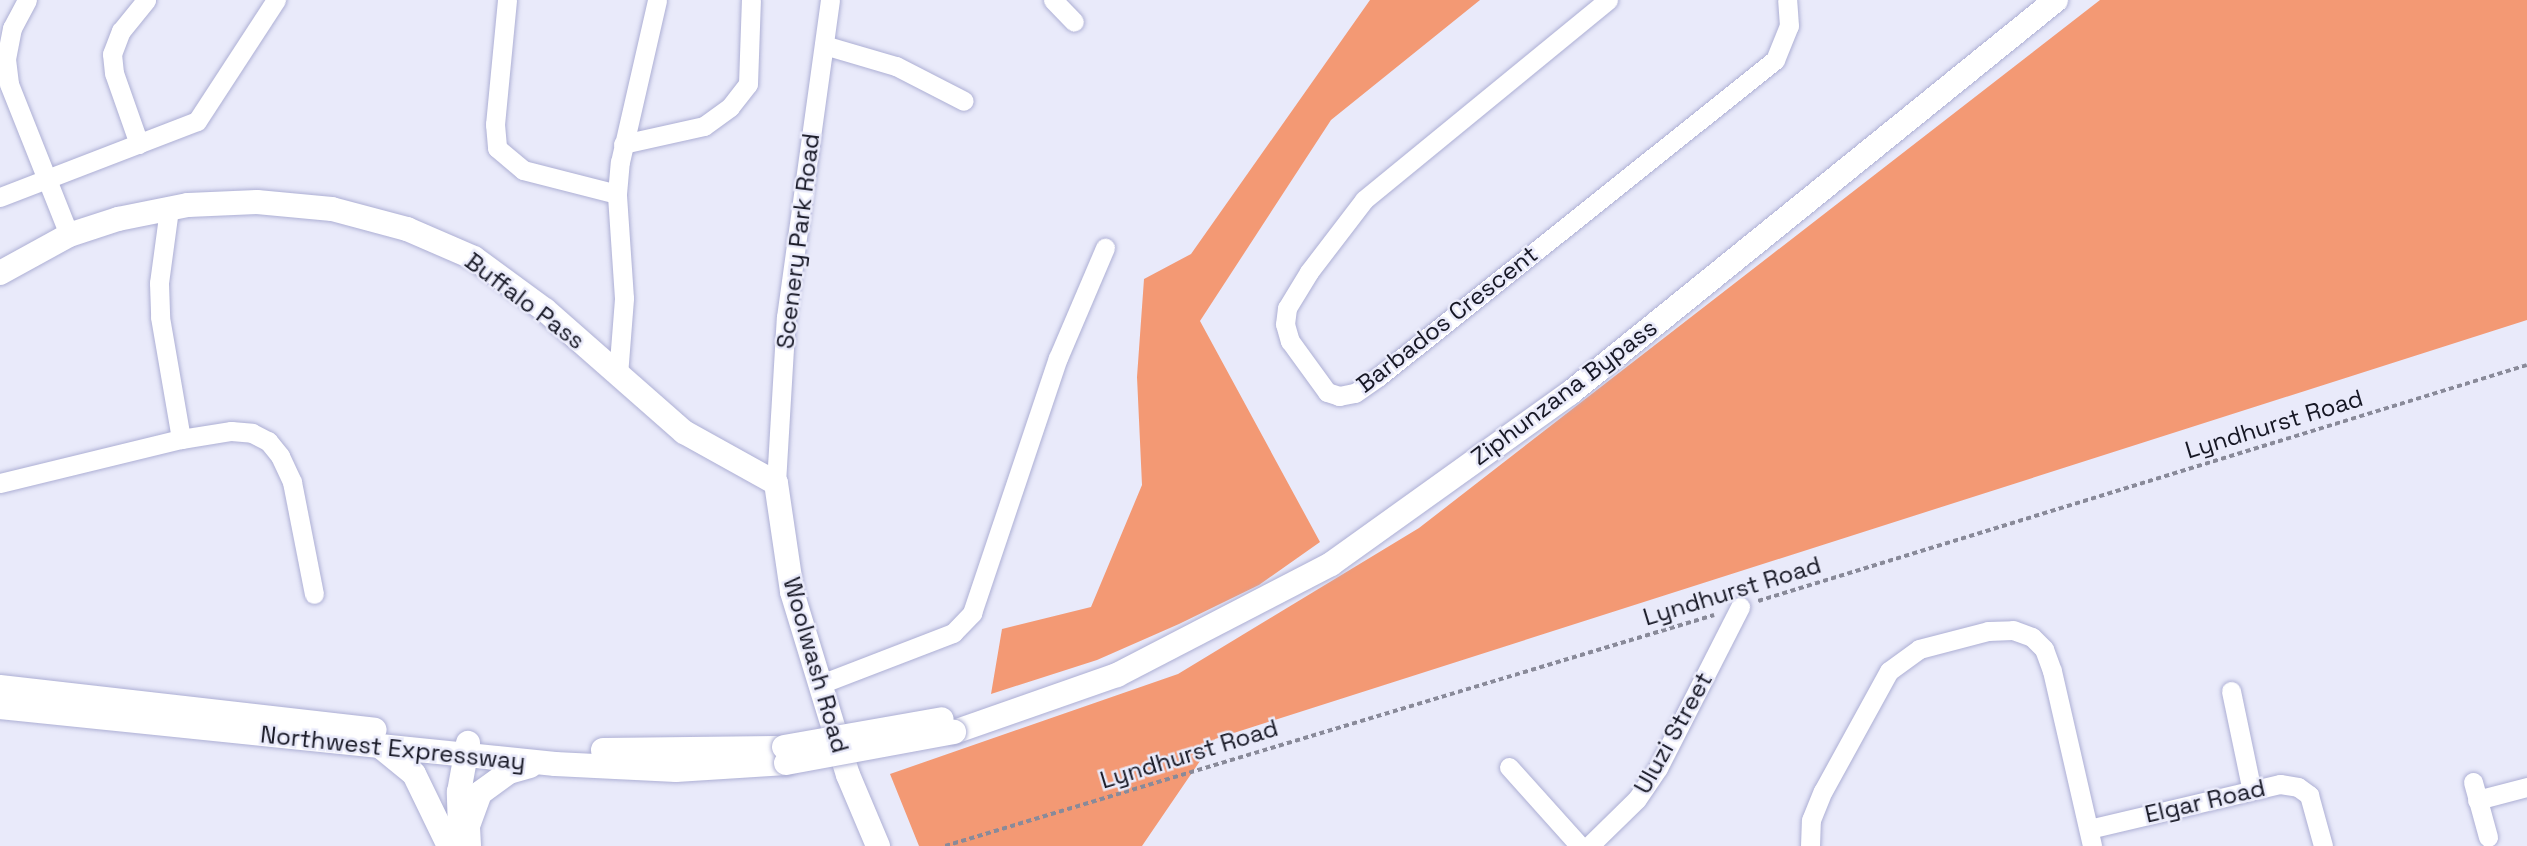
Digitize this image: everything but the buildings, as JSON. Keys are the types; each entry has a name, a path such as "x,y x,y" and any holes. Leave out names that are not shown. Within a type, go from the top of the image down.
{"main road":[{"name":"Ziphunzana Bypass","path":"785,755 952,725 1024,706 1117,675 1331,564 1570,393 2056,0"},
{"name":"Buffalo Pass","path":"0,273 69,234 169,209 270,204 332,209 407,229 474,258 545,310 684,432 776,483"},
{"name":"Woolwash Road","path":"776,483 792,592 818,685 875,845"},
{"name":"Northwest Expressway","path":"0,687 467,749 555,764 676,771 785,755"},
{"name":"Northwest Expressway","path":"0,707 380,747 785,755"},
{"path":"380,747 414,774 449,846"},
{"path":"463,846 459,792 467,749"},
{"path":"469,846 473,807 493,780 528,766 555,764"}],"street":[{"path":"27,0 12,28 6,59 15,107 69,234"},
{"path":"139,144 114,73 113,54 121,31 146,0"},
{"path":"0,197 45,177 197,121 276,0"},
{"path":"507,0 495,124 497,148 523,170 617,194"},
{"path":"618,375 624,259 617,194 623,144 657,0"},
{"path":"623,144 704,126 730,107 748,84 751,0"},
{"name":"Scenery Park Road","path":"776,483 786,317 830,0"},
{"path":"1053,0 1074,22"},
{"name":"Barbados Crescent","path":"1608,0 1364,200 1309,272 1287,308 1285,324 1290,341 1327,391 1339,396 1355,393 1378,377 1775,60 1789,26 1787,0"},
{"path":"824,44 896,66 964,100"},
{"path":"169,209 159,283 160,317 181,439"},
{"path":"818,685 953,633 972,613 1058,358 1105,248"},
{"path":"0,483 181,439 231,431 268,441 292,482 314,594"},
{"name":"Uluzi Street","path":"1589,846 1637,799 1658,768 1740,607"},
{"path":"1810,846 1811,820 1823,791 1889,671 1919,649 1987,631 2013,630 2032,636 2044,649 2091,837"},
{"path":"2231,691 2251,787"},
{"path":"1508,767 1580,846"},
{"name":"Elgar Road","path":"2091,837 2251,787 2280,783 2309,795 2323,846"},
{"path":"2488,837 2475,791 2527,787"}],"path":[{"name":"Lyndhurst Road","path":"945,846 1740,607 2527,365"}],"shaded area":[{"path":"1370,0 1480,0 1331,120 1200,321 1320,542 1259,585 1179,624 1097,660 991,694 1002,629 1091,607 1142,485 1137,377 1144,279 1191,254"},
{"path":"2100,0 2527,0 2527,320 1215,739 1142,846 919,846 890,774 1178,674 1419,528"}]}
